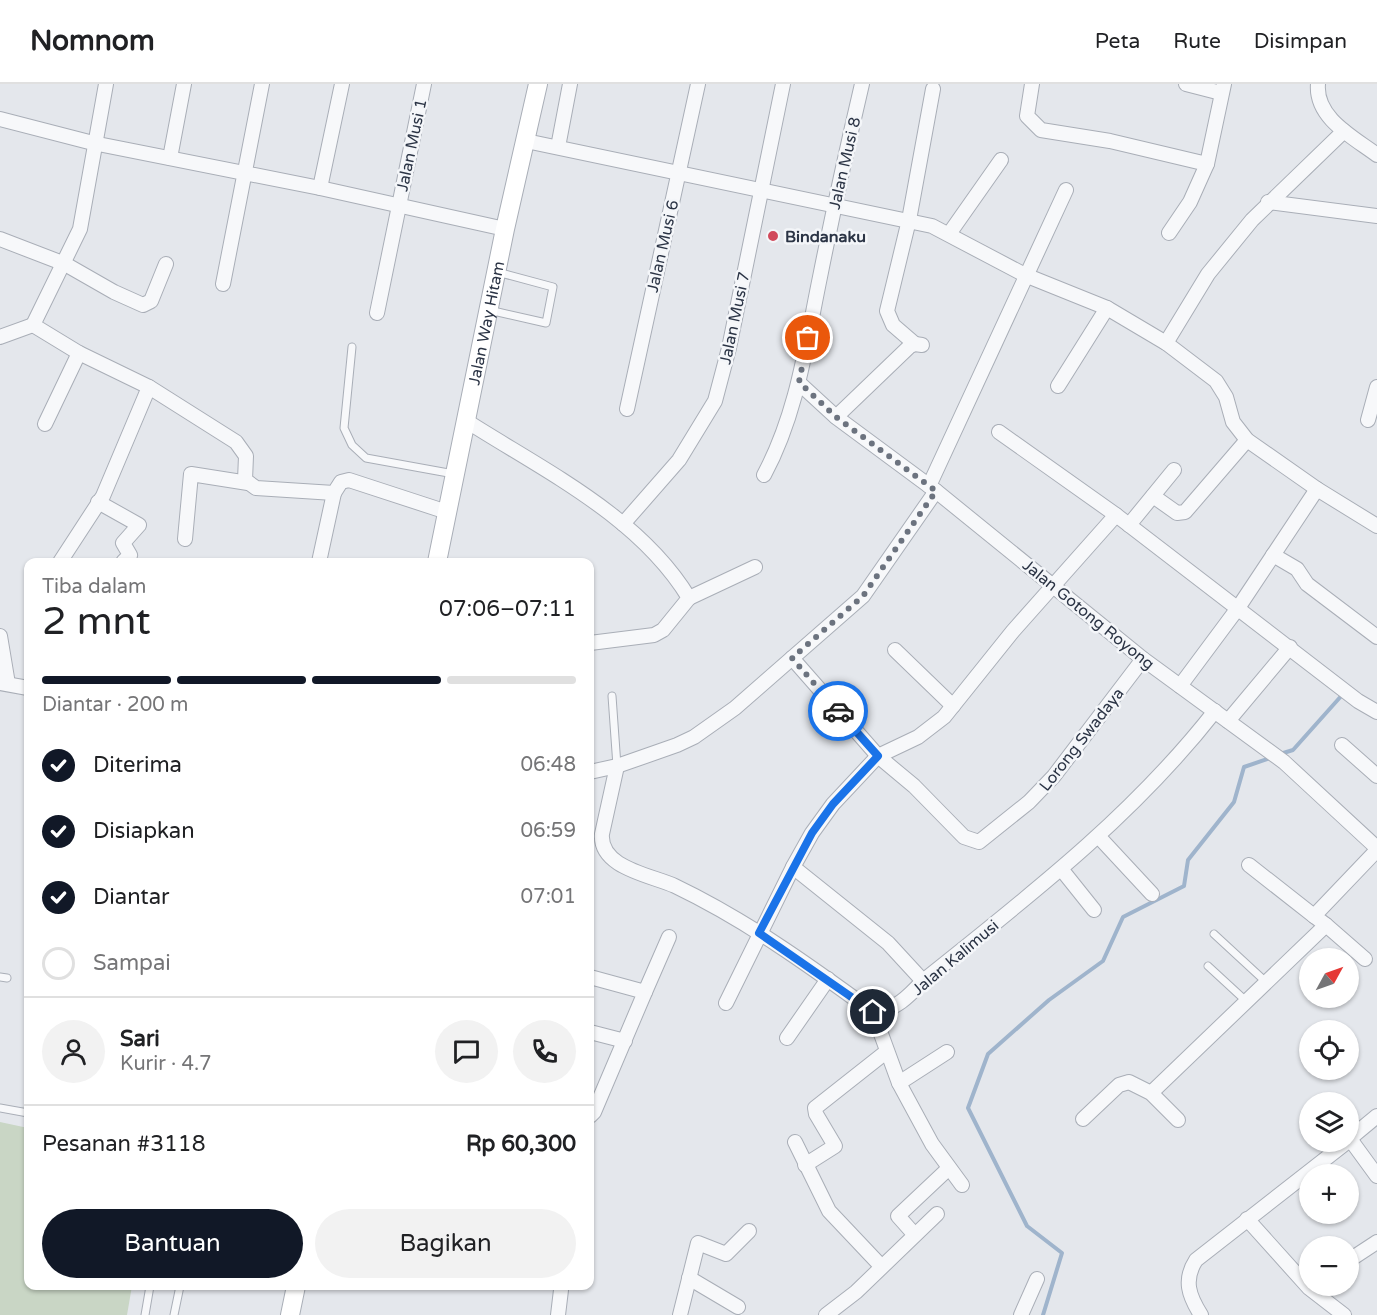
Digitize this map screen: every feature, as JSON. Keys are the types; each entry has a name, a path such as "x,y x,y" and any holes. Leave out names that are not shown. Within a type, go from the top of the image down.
{"street":[{"path":"0,337 33,324 65,264 83,217 93,143 106,84"},
{"path":"170,158 184,84"},
{"path":"223,284 262,84"},
{"path":"320,188 342,84"},
{"name":"Jalan Musi 1","path":"376,313 424,84"},
{"name":"Jalan Way Hitam","path":"438,558 454,474 468,422 505,229 538,84"},
{"path":"558,147 570,84"},
{"name":"Jalan Musi 6","path":"627,409 698,84"},
{"name":"Jalan Musi 7","path":"624,524 679,460 715,401 729,348 783,84"},
{"name":"Jalan Musi 8","path":"764,475 778,449 799,382 834,204 862,84"},
{"path":"1032,84 1027,116 1029,122 1041,130 1110,141 1207,164"},
{"path":"1169,233 1190,202 1207,164 1222,88 1186,84"},
{"path":"1318,84 1320,105 1344,131 1377,155"},
{"path":"836,417 919,345 893,325 887,311 909,220 933,88"},
{"path":"0,119 93,143 244,172 505,229"},
{"path":"1166,343 1208,274 1268,202 1344,131"},
{"path":"526,141 909,220 949,234 1025,275 1107,308 1166,343 1216,381 1226,397 1233,422 1248,440 1317,489 1377,526"},
{"path":"949,234 1001,160"},
{"path":"594,771 617,766 694,737 735,708 863,596 932,488 1025,275 1066,190"},
{"path":"1268,202 1377,216"},
{"path":"0,238 65,264 114,292 146,305 151,301 166,264"},
{"path":"1058,386 1107,308"},
{"path":"33,324 79,353 149,387 242,447 246,456 244,477 248,483"},
{"path":"45,424 79,353"},
{"name":"Jalan Gotong Royong","path":"799,382 836,417 932,488 1143,658 1284,762 1377,849"},
{"path":"62,558 95,506 149,387"},
{"path":"1368,420 1377,387"},
{"path":"468,422 624,524 659,555 689,597"},
{"path":"999,432 1116,515 1358,700 1377,712"},
{"path":"1153,496 1177,513 1185,512 1248,440"},
{"path":"1129,525 1174,470"},
{"path":"185,539 191,474 248,483 256,488 334,493"},
{"path":"320,558 334,493 341,482 349,480 447,512"},
{"path":"1179,686 1238,608 1317,489"},
{"path":"95,506 139,525 123,543 130,555 127,558"},
{"path":"726,1003 793,867 812,833 833,804 878,756 933,727 1052,586 1116,515"},
{"path":"1273,555 1297,569 1307,584 1377,637"},
{"path":"594,642 654,635 663,630 689,597 756,567"},
{"path":"0,636 4,683 24,687"},
{"path":"1228,721 1290,647"},
{"path":"895,650 953,706"},
{"path":"792,658 878,756"},
{"name":"Lorong Swadaya","path":"878,756 914,786 964,837 979,842 1029,802 1054,776 1143,658"},
{"name":"Jalan Kalimusi","path":"873,1012 890,1010 1062,870 1161,777 1215,711"},
{"path":"1342,745 1377,776"},
{"path":"617,766 601,842 609,855 625,867 674,886 759,933 873,1012 899,1083 932,1144 962,1185"},
{"path":"1099,837 1152,894"},
{"path":"1314,916 1377,849"},
{"path":"1249,865 1365,958"},
{"path":"793,867 888,943 924,981"},
{"path":"1062,870 1094,910"},
{"path":"1151,1093 1326,925"},
{"path":"594,1112 669,937"},
{"path":"594,978 645,992"},
{"path":"787,1038 828,979"},
{"path":"594,1033 625,1041"},
{"path":"805,1165 835,1146 816,1114 815,1108 886,1052"},
{"path":"899,1083 947,1052"},
{"path":"1083,1119 1123,1083 1131,1082 1151,1093 1178,1120"},
{"path":"1359,1131 1377,1116"},
{"path":"795,1142 829,1210 882,1266"},
{"path":"1201,1315 1188,1292 1189,1270 1196,1260 1333,1152"},
{"path":"1358,1152 1377,1176"},
{"path":"914,1234 898,1218 900,1213 949,1168"},
{"path":"826,1315 856,1292 937,1214"},
{"path":"1247,1219 1299,1274"},
{"path":"680,1315 698,1243 726,1254 749,1231"},
{"path":"1359,1254 1377,1242"},
{"path":"690,1278 738,1307"},
{"path":"1021,1315 1037,1279"},
{"path":"290,1315 295,1290"},
{"path":"558,1315 561,1290"},
{"path":"1322,1296 1344,1315"}],"lane":[{"path":"489,310 546,323 554,287 497,272"},
{"path":"352,347 344,428 358,452 366,458 454,474"},
{"path":"612,696 617,766"},
{"path":"1214,934 1266,982"},
{"path":"1208,966 1246,1001"},
{"path":"0,1108 24,1112"},
{"path":"145,1315 149,1290"},
{"path":"174,1315 179,1290"}],"green space":[{"path":"0,1122 24,1127 24,1290 131,1290 127,1315 0,1315"}],"waterway":[{"path":"1280,754 1293,750 1343,694"},
{"path":"1043,1315 1062,1253 1027,1226 968,1108 988,1054 1049,1000 1103,961 1123,917 1184,886 1188,860 1234,802 1244,767 1273,757"}],"way so far":[{"path":"808,338 799,382 836,417 936,491 891,559 863,596 843,616 792,658 838,711"}],"place":[{"name":"Bindanaku","path":"773,236"}],"route":[{"path":"838,711 878,756 833,804 812,833 759,933 873,1012"}]}
